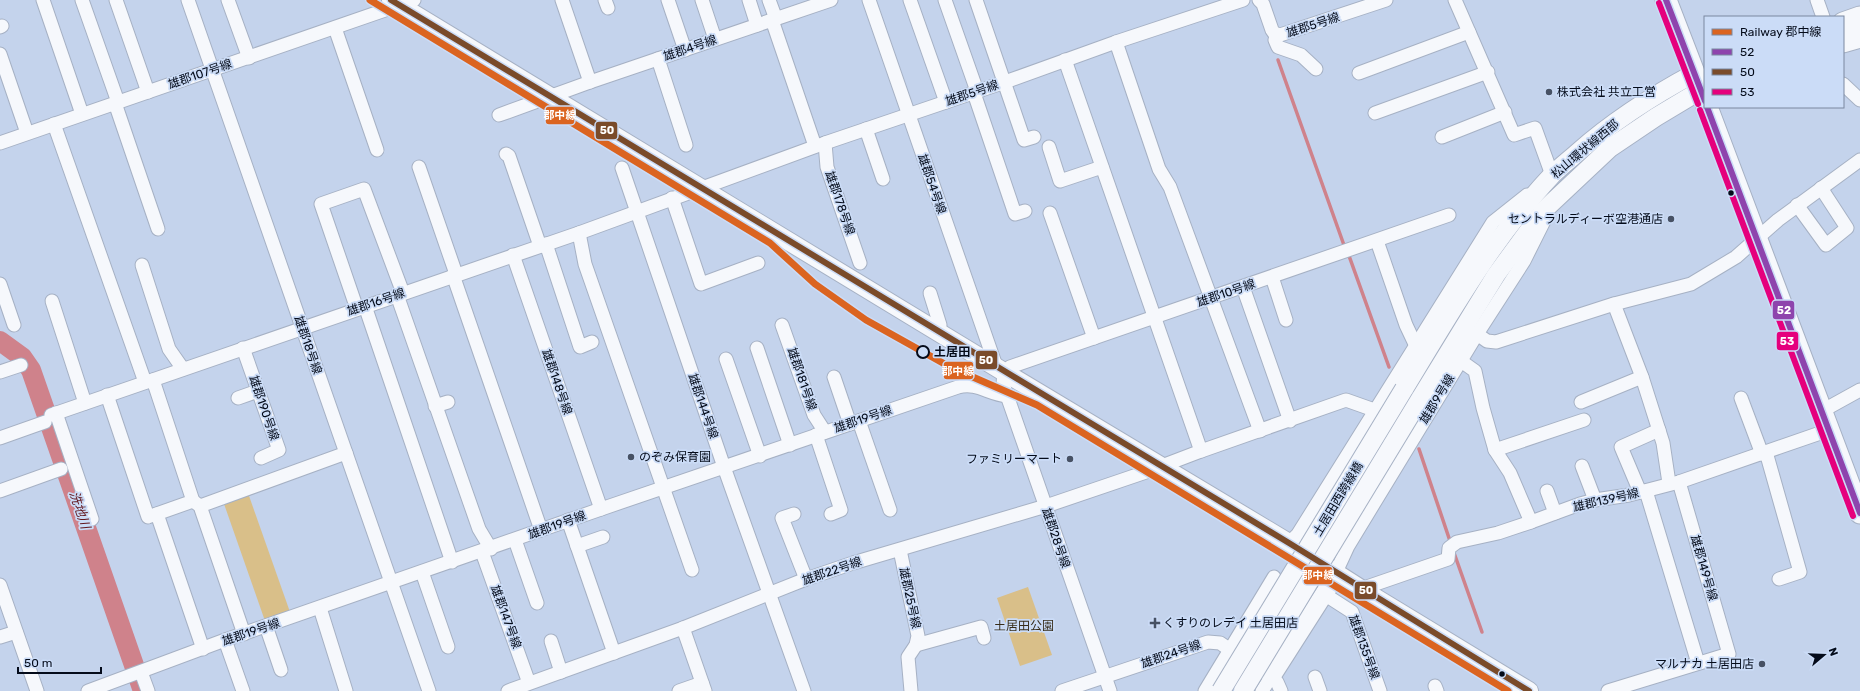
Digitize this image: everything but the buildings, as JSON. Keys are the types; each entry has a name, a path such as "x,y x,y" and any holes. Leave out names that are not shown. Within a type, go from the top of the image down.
{"main road":[{"path":"1666,0 1703,88"},
{"path":"1844,23 1860,17"},
{"path":"1844,42 1860,37"},
{"path":"1711,108 1763,233 1825,420 1860,513"}],"street":[{"path":"43,0 82,114"},
{"path":"116,0 133,33 148,92"},
{"name":"雄郡18号線","path":"188,0 429,691"},
{"path":"228,0 249,58"},
{"path":"562,0 590,82"},
{"path":"668,0 685,50"},
{"path":"702,0 715,39"},
{"path":"749,0 757,25"},
{"name":"雄郡178号線","path":"769,0 774,19 828,167 846,206 861,256"},
{"name":"雄郡4号線","path":"499,115 590,82 831,0"},
{"name":"雄郡54号線","path":"869,0 1002,380"},
{"path":"910,0 946,102"},
{"path":"945,0 976,92 987,151 1014,214 1025,211"},
{"path":"976,0 1024,140 1034,137"},
{"name":"雄郡5号線","path":"1259,0 1263,4 1272,30 1277,34 1284,35 1386,0"},
{"path":"1289,543 1301,531 1377,411 1415,344 1493,222 1549,179 1535,128 1514,136 1488,72 1455,0"},
{"path":"1817,0 1823,16"},
{"name":"雄郡5号線","path":"701,188 820,145 1238,1"},
{"path":"86,2 116,103 158,229"},
{"path":"402,2 550,96 939,332 1002,380 1160,465 1529,691"},
{"name":"雄郡107号線","path":"0,143 335,28 402,2"},
{"path":"335,28 358,81 378,146"},
{"path":"1359,73 1469,32"},
{"path":"1277,34 1276,40 1278,47 1301,55 1316,69"},
{"path":"1116,42 1159,169 1170,188 1260,431"},
{"path":"0,54 27,133"},
{"path":"658,59 687,139"},
{"path":"1065,60 1200,450"},
{"path":"1382,108 1488,72"},
{"path":"1844,85 1860,100"},
{"name":"松山環状線西部","path":"1404,389 1471,279 1499,240 1549,179 1603,130 1654,95 1703,88"},
{"name":"松山環状線西部","path":"1420,399 1496,275 1543,211 1610,148 1703,88"},
{"path":"1442,137 1505,112"},
{"path":"54,124 149,381 197,504 244,634"},
{"path":"866,129 883,179"},
{"path":"1055,153 1060,181 1102,167"},
{"path":"506,154 509,156 580,347 592,342"},
{"path":"1477,334 1487,341 1496,342 1614,304 1691,284 1736,257 1797,205 1860,160"},
{"path":"419,167 541,530"},
{"name":"雄郡144号線","path":"622,168 724,467 769,593 798,689"},
{"name":"雄郡16号線","path":"0,438 86,402 579,233 701,188"},
{"path":"1797,205 1826,245 1847,228 1820,188"},
{"name":"雄郡147号線","path":"361,308 321,204 364,189 400,294 435,406 466,481 526,687"},
{"name":"雄郡9号線","path":"1160,465 1200,450 1290,421 1346,400 1377,411 1414,437 1477,334 1524,262 1543,221 1562,192"},
{"path":"672,198 701,284 758,263"},
{"path":"1050,213 1064,235 1076,269 1094,338"},
{"name":"雄郡10号線","path":"1002,380 1010,367 1449,215"},
{"path":"579,233 585,264 692,570"},
{"path":"1377,241 1406,325 1415,344"},
{"name":"雄郡148号線","path":"512,255 601,509"},
{"path":"145,267 169,349 183,369"},
{"path":"1272,277 1286,320"},
{"path":"0,284 14,325"},
{"path":"1243,287 1290,421"},
{"path":"930,293 940,325 939,332"},
{"path":"52,301 86,402"},
{"name":"雄郡149号線","path":"1614,304 1642,377 1729,654 1698,663"},
{"path":"361,308 452,562"},
{"name":"雄郡181号線","path":"788,329 807,380 814,415 820,434 819,463 841,510 831,514"},
{"name":"雄郡190号線","path":"243,348 279,450 261,458"},
{"path":"757,348 790,445"},
{"path":"726,359 760,456"},
{"path":"1461,361 1475,371 1483,408 1495,450 1510,473 1530,522"},
{"path":"0,372 21,365"},
{"path":"834,377 855,422 890,510"},
{"path":"1581,402 1642,377"},
{"name":"雄郡19号線","path":"89,691 225,640 487,550 568,520 760,456 958,387 974,385 996,395 1002,380"},
{"name":"雄郡28号線","path":"1002,380 1110,691"},
{"name":"土居田西跨線橋","path":"1221,691 1404,389"},
{"name":"雄郡139号線","path":"1361,589 1448,559 1449,548 1457,542 1498,533 1595,500 1643,492 1764,453 1825,420 1860,390"},
{"path":"238,398 258,391"},
{"path":"107,395 148,517 197,504 346,453"},
{"path":"1741,398 1764,453 1800,572 1779,579"},
{"name":"土居田西跨線橋","path":"1243,691 1420,399"},
{"path":"435,406 448,402"},
{"path":"50,417 92,519"},
{"path":"1495,450 1584,420"},
{"path":"1608,691 1698,663 1643,492 1621,447 1659,430"},
{"path":"1336,572 1348,546 1414,437"},
{"name":"雄郡22号線","path":"508,691 526,687 561,672 683,628 769,593 806,580 1046,506 1146,472 1160,465"},
{"path":"1582,466 1595,500"},
{"path":"0,491 61,469"},
{"path":"1546,492 1555,513"},
{"path":"157,514 203,649"},
{"path":"794,514 782,518 806,580"},
{"path":"568,520 614,653"},
{"path":"577,546 603,537"},
{"path":"515,540 537,603"},
{"name":"雄郡25号線","path":"900,550 918,636 916,645 908,657 910,691"},
{"path":"422,572 448,647"},
{"name":"雄郡24号線","path":"1062,691 1208,642 1220,643 1230,649 1271,686 1336,572"},
{"path":"1205,691 1274,577"},
{"path":"0,585 16,632 32,690"},
{"name":"雄郡135号線","path":"1324,594 1352,612 1380,691"},
{"path":"320,608 346,691"},
{"path":"266,626 281,670"},
{"path":"916,645 981,627 984,638"},
{"path":"680,691 703,687 683,628"},
{"path":"0,637 16,632"},
{"path":"225,640 243,691"},
{"path":"551,641 561,672"},
{"path":"138,673 148,691"}],"green space":[{"path":"248,493 290,612 265,621 223,501"},
{"name":"土居田公園","path":"1028,587 1052,655 1020,666 997,598"}],"waterway":[{"path":"1278,60 1345,248"},
{"path":"1348,253 1389,367"},
{"name":"洗地川","path":"0,341 22,357 31,370 143,691"},
{"path":"1419,449 1450,541"},
{"path":"1453,550 1482,632"}],"rail line":[{"name":"郡中線","path":"370,0 770,243 815,284 866,320 950,367 1037,405 1508,691"}],"transit line":[{"name":"50","path":"391,0 1289,543 1529,691"},
{"name":"52","path":"1666,0 1704,98"},
{"name":"53","path":"1659,3 1698,104"},
{"name":"52","path":"1707,108 1860,513"},
{"name":"53","path":"1700,110 1853,516"}],"place":[{"name":"株式会社 共立工営","path":"1549,92"},
{"name":"セントラルディーボ空港通店","path":"1671,219"},
{"name":"土居田","path":"923,352"},
{"name":"のぞみ保育園","path":"631,457"},
{"name":"ファミリーマート","path":"1070,459"},
{"name":"くすりのレデイ 土居田店","path":"1155,623"},
{"name":"マルナカ 土居田店","path":"1762,664"}]}
